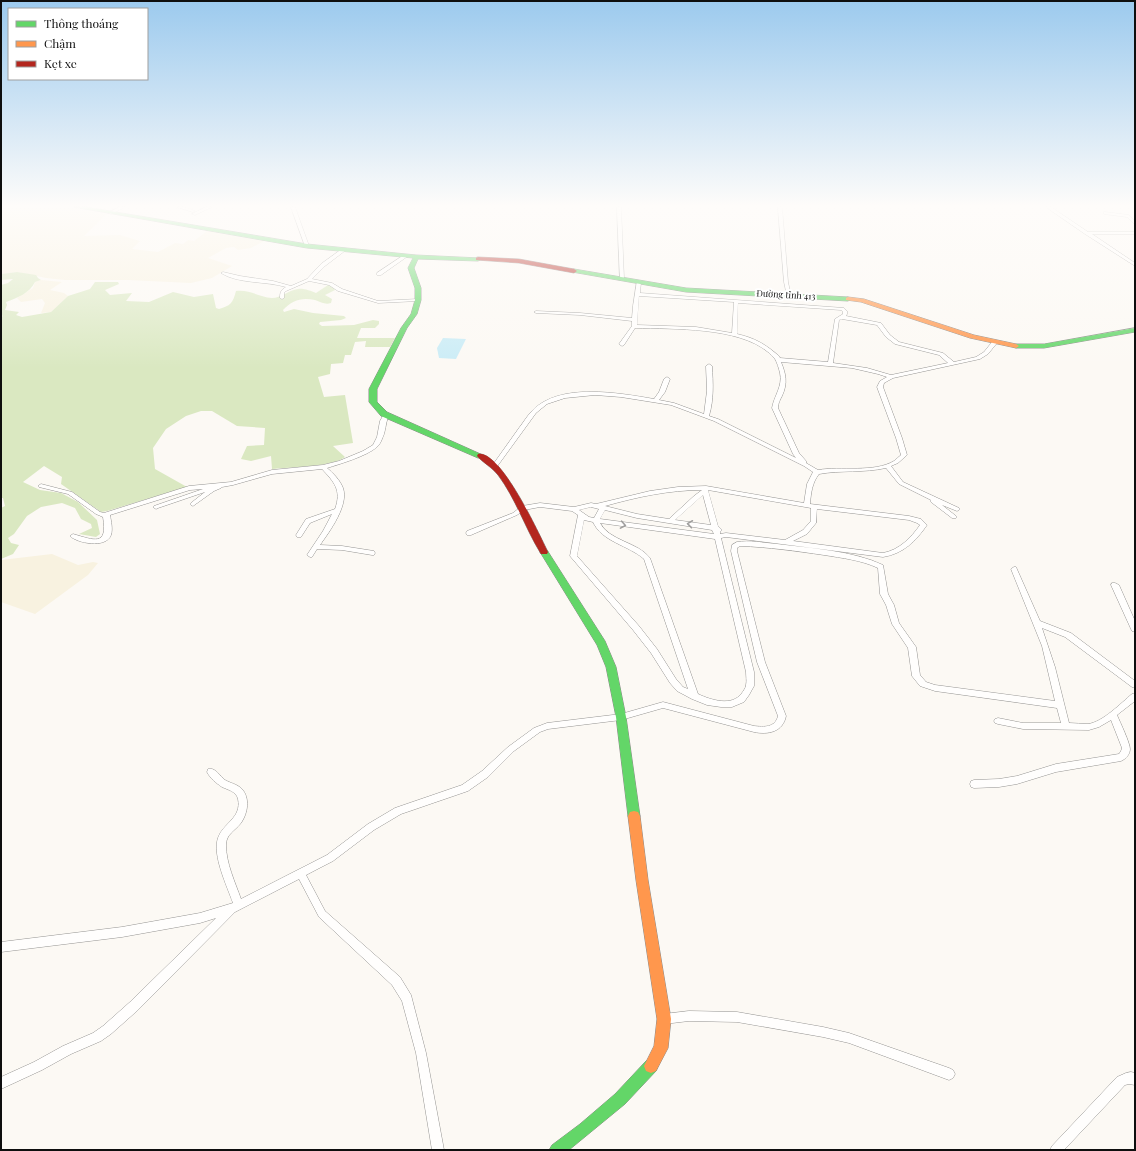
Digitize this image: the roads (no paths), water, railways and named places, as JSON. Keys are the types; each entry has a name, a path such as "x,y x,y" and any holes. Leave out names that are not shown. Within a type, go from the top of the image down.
{"main road":[{"path":"414,261 411,268 418,288 418,300 414,314 404,328 373,389 373,402 386,415 484,457 494,466 522,508 542,548 602,644 611,667 621,717 642,880 664,1019 661,1048 649,1069 620,1099 585,1129 557,1150"},
{"name":"Đường tỉnh 413","path":"512,261 686,290 862,300 888,307 946,329 1019,347 1044,346 1135,330"}],"street":[{"path":"282,298 282,293 290,287 309,280 329,261"},
{"path":"379,274 399,261"},
{"path":"621,261 622,279"},
{"path":"784,261 789,296"},
{"path":"223,274 240,280 267,281 290,287"},
{"path":"309,280 330,284 340,290 378,302 418,300"},
{"path":"622,344 634,323 639,282"},
{"path":"637,294 842,309 845,311 845,314 837,319 830,365"},
{"path":"734,335 736,302"},
{"path":"536,312 580,314 634,323 704,329 734,335 764,346 775,354 780,360 784,376 775,408 796,454 806,465"},
{"path":"842,317 879,324 888,336 897,343 941,354 953,364"},
{"path":"787,542 804,532 814,521 808,487 817,472 830,469 881,468 900,460 904,455 880,387 882,382 891,377 978,358 986,353 994,342"},
{"path":"780,360 859,368 891,377"},
{"path":"706,416 709,409 709,366"},
{"path":"655,401 662,392 667,379"},
{"path":"494,466 534,412 552,399 564,396 595,393 672,404 706,416 806,465 817,472"},
{"path":"40,486 70,493 100,514 106,514 175,492 198,487 224,485 272,472 323,467 341,462 372,448 380,437 383,421 386,415"},
{"path":"888,466 901,482 930,498 957,508"},
{"path":"310,555 337,510 341,497 340,488 331,474 323,467"},
{"path":"193,504 212,490 224,485"},
{"path":"156,507 180,497 217,486"},
{"path":"574,509 581,516 596,521 718,537 726,535 889,555 904,547 924,525 919,521 909,518 811,507 692,488 636,495 600,506"},
{"path":"670,521 705,489"},
{"path":"581,516 573,556 650,645 680,689 707,702 732,704 741,700 750,686 750,672 716,528 705,489"},
{"path":"930,498 954,517"},
{"path":"469,533 514,514 522,508 540,505 574,509 591,505 600,506 626,514 716,528 726,535"},
{"path":"600,506 596,521 597,525 601,529 641,552 647,558 695,697"},
{"path":"299,535 308,521 337,510"},
{"path":"73,536 94,541 105,538 107,536 106,514"},
{"path":"1,947 122,932 200,918 236,906 330,858 376,824 398,811 465,788 485,774 511,748 537,730 558,724 621,717 663,705 765,731 772,730 781,721 782,716 761,662 734,550 736,545 744,544 835,554 868,561 878,565 881,568 884,594 890,605 896,624 912,648 916,676 923,684 935,688 1059,705"},
{"path":"316,547 342,548 372,553"},
{"path":"1014,569 1037,623 1050,660 1059,705 1066,727"},
{"path":"1115,585 1135,629"},
{"path":"1037,623 1068,635 1135,686"},
{"path":"998,721 1023,726 1089,727 1098,724 1113,715 1135,696"},
{"path":"974,784 999,783 1017,780 1056,768 1121,757 1125,753 1126,748 1113,715"},
{"path":"211,772 224,783 237,789 243,799 243,806 239,818 224,834 222,840 222,850 236,906"},
{"path":"301,874 322,914 396,980 408,999 421,1053 438,1150"},
{"path":"1,1083 38,1066 67,1050 97,1037 107,1030 134,1006 236,906"},
{"path":"664,1019 689,1016 737,1017 823,1032 849,1038 949,1074"},
{"path":"1056,1150 1120,1081 1125,1078 1132,1077 1135,1079"}],"water":[{"path":"443,338 466,339 456,359 439,358 437,348"}]}
